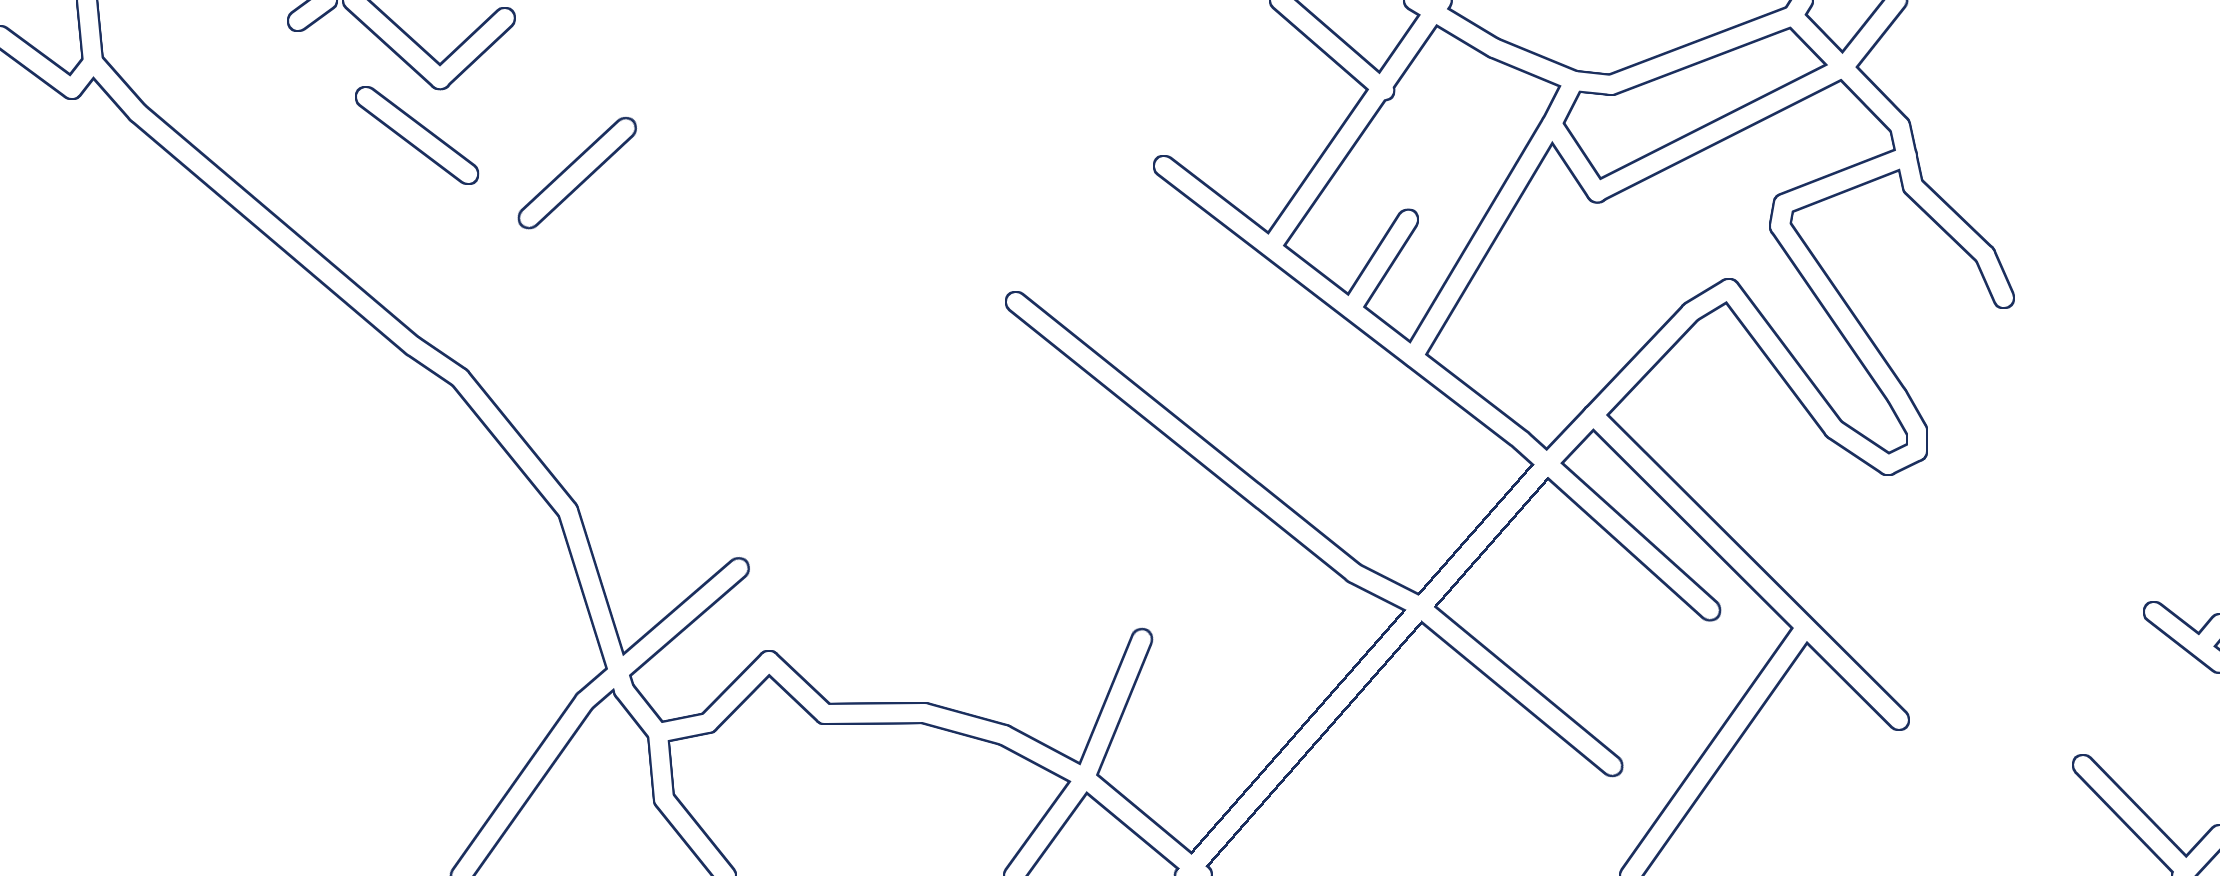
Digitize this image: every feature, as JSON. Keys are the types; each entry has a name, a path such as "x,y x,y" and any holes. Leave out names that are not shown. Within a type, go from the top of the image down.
{"street":[{"path":"87,0 93,62 138,113 413,346 460,378 509,433 568,511 616,668 658,733 664,799 726,876"},
{"path":"298,21 327,0"},
{"path":"353,0 440,79 505,18"},
{"path":"1280,0 1384,90"},
{"path":"1414,0 1438,8 1574,81 1627,83 1793,16 1803,0"},
{"path":"1552,124 1597,192 1843,68 1897,0"},
{"path":"1271,247 1384,90 1438,8"},
{"path":"1793,16 1900,126 1913,186 1985,255 2004,298"},
{"path":"0,36 72,89 93,62"},
{"path":"1413,357 1552,124 1574,81"},
{"path":"366,97 468,174"},
{"path":"529,218 626,128"},
{"path":"658,733 708,723 769,661 825,714 924,713 1004,735 1085,778 1194,873 1417,605 1691,312 1729,289 1834,429 1888,465 1917,451 1917,431 1897,396 1780,226 1784,204 1907,156"},
{"path":"1164,166 1547,464 1710,610"},
{"path":"1351,309 1408,220"},
{"path":"1016,302 1354,573 1417,605 1612,766"},
{"path":"1593,415 1899,720"},
{"path":"461,876 616,668 739,568"},
{"path":"2154,612 2220,663"},
{"path":"2201,647 2220,624"},
{"path":"1630,876 1805,628"},
{"path":"1014,876 1085,778 1142,639"},
{"path":"2083,765 2184,874 2220,835"}]}
